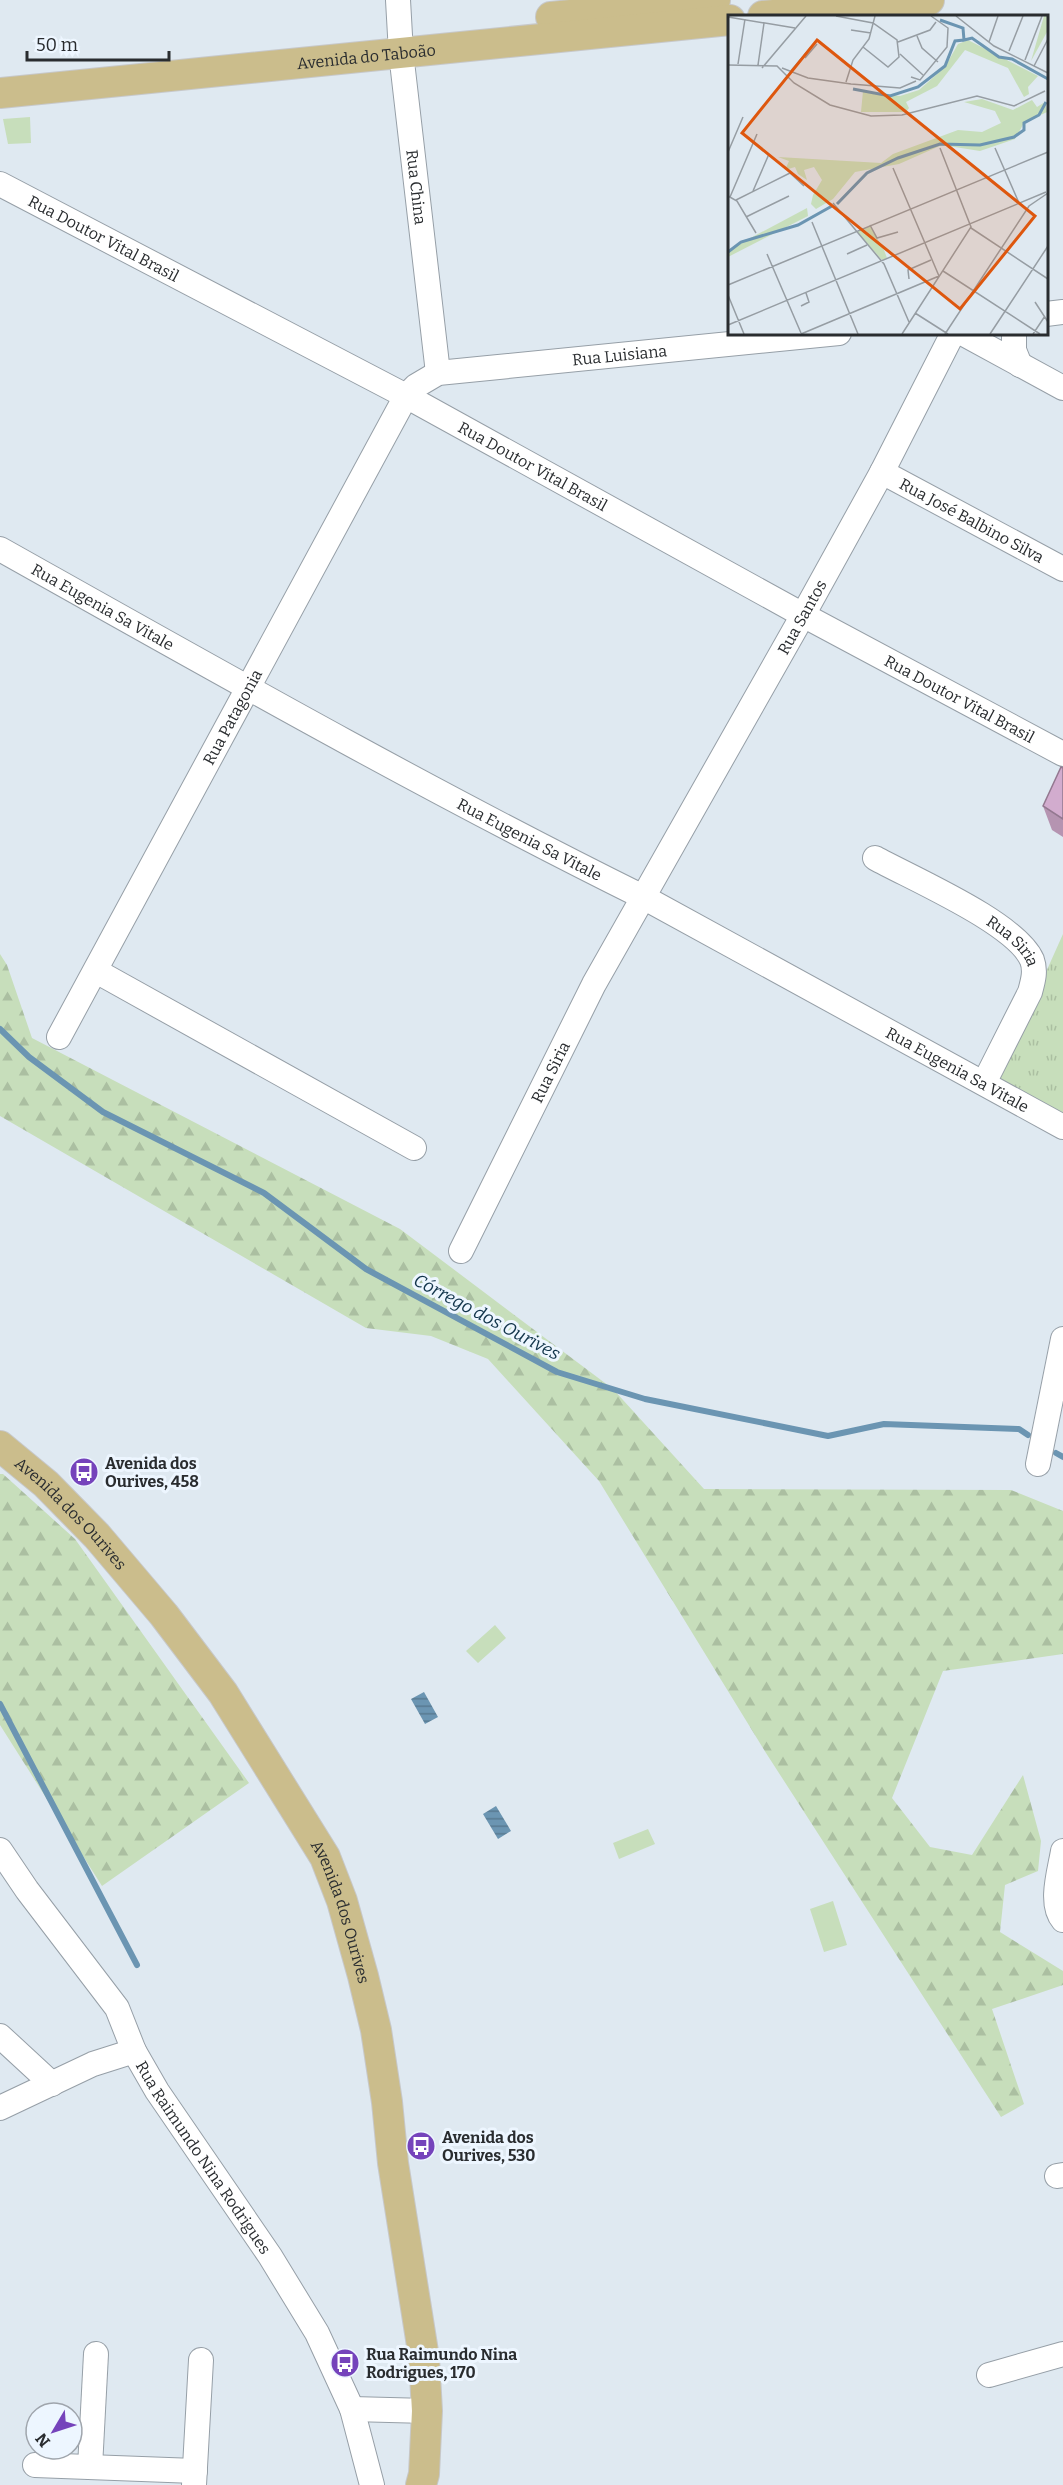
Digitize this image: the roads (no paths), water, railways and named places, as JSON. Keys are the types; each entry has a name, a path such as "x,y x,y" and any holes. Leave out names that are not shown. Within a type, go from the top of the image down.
{"main road":[{"name":"Avenida do Taboão","path":"0,93 715,0"},
{"path":"774,15 929,0"},
{"name":"Avenida do Taboão","path":"0,74 401,42 728,20"},
{"name":"Avenida dos Ourives","path":"0,1446 46,1484 90,1529 164,1615 223,1693 325,1857 342,1901 376,2030 393,2163 424,2358 427,2411 424,2474 421,2485"}],"street":[{"name":"Rua China","path":"398,0 438,373"},
{"name":"Rua Doutor Vital Brasil","path":"1,186 406,396 804,615 1063,754"},
{"path":"1048,314 1063,312"},
{"name":"Rua Luisiana","path":"406,396 422,382 438,373 829,334"},
{"name":"Rua Santos","path":"644,897 804,615 882,472 952,334"},
{"path":"964,334 1063,388"},
{"path":"1014,334 1014,350 1020,365"},
{"name":"Rua Patagonia","path":"59,1037 406,396"},
{"name":"Rua José Balbino Silva","path":"882,472 1063,569"},
{"name":"Rua Eugenia Sa Vitale","path":"0,549 248,688 644,897 1063,1127"},
{"name":"Rua Siria","path":"875,858 999,924 1026,949 1033,962 1034,976 1030,992 984,1083"},
{"name":"Rua Siria","path":"461,1251 594,984 644,897"},
{"path":"96,971 414,1148"},
{"path":"1038,1464 1063,1339"},
{"name":"Rua Raimundo Nina Rodrigues","path":"0,1850 27,1890 117,2008 134,2051 157,2091 282,2275 317,2333 352,2409 372,2485"},
{"path":"1063,1851 1056,1897 1059,1916 1063,1920"},
{"path":"0,2036 52,2084"},
{"path":"0,2108 93,2064 134,2051"},
{"path":"90,2467 96,2354"},
{"path":"989,2375 1063,2354"},
{"path":"35,2465 90,2467 194,2478 201,2360"},
{"path":"352,2409 427,2411"}],"water":[{"path":"424,1692 438,1717 425,1724 411,1699"},
{"path":"496,1806 511,1831 498,1839 483,1814"}],"waterway":[{"name":"Córrego dos Ourives","path":"0,1029 29,1057 103,1112 264,1193 366,1269 557,1372 645,1399 828,1436 884,1424 1019,1429 1028,1435"},
{"name":"Córrego dos Ourives","path":"1056,1453 1063,1457"},
{"path":"0,1704 137,1965"}],"place":[{"name":"Avenida dos Ourives, 458","path":"84,1472"},
{"name":"Avenida dos Ourives, 530","path":"421,2146"},
{"name":"Rua Raimundo Nina Rodrigues, 170","path":"345,2363"}]}
